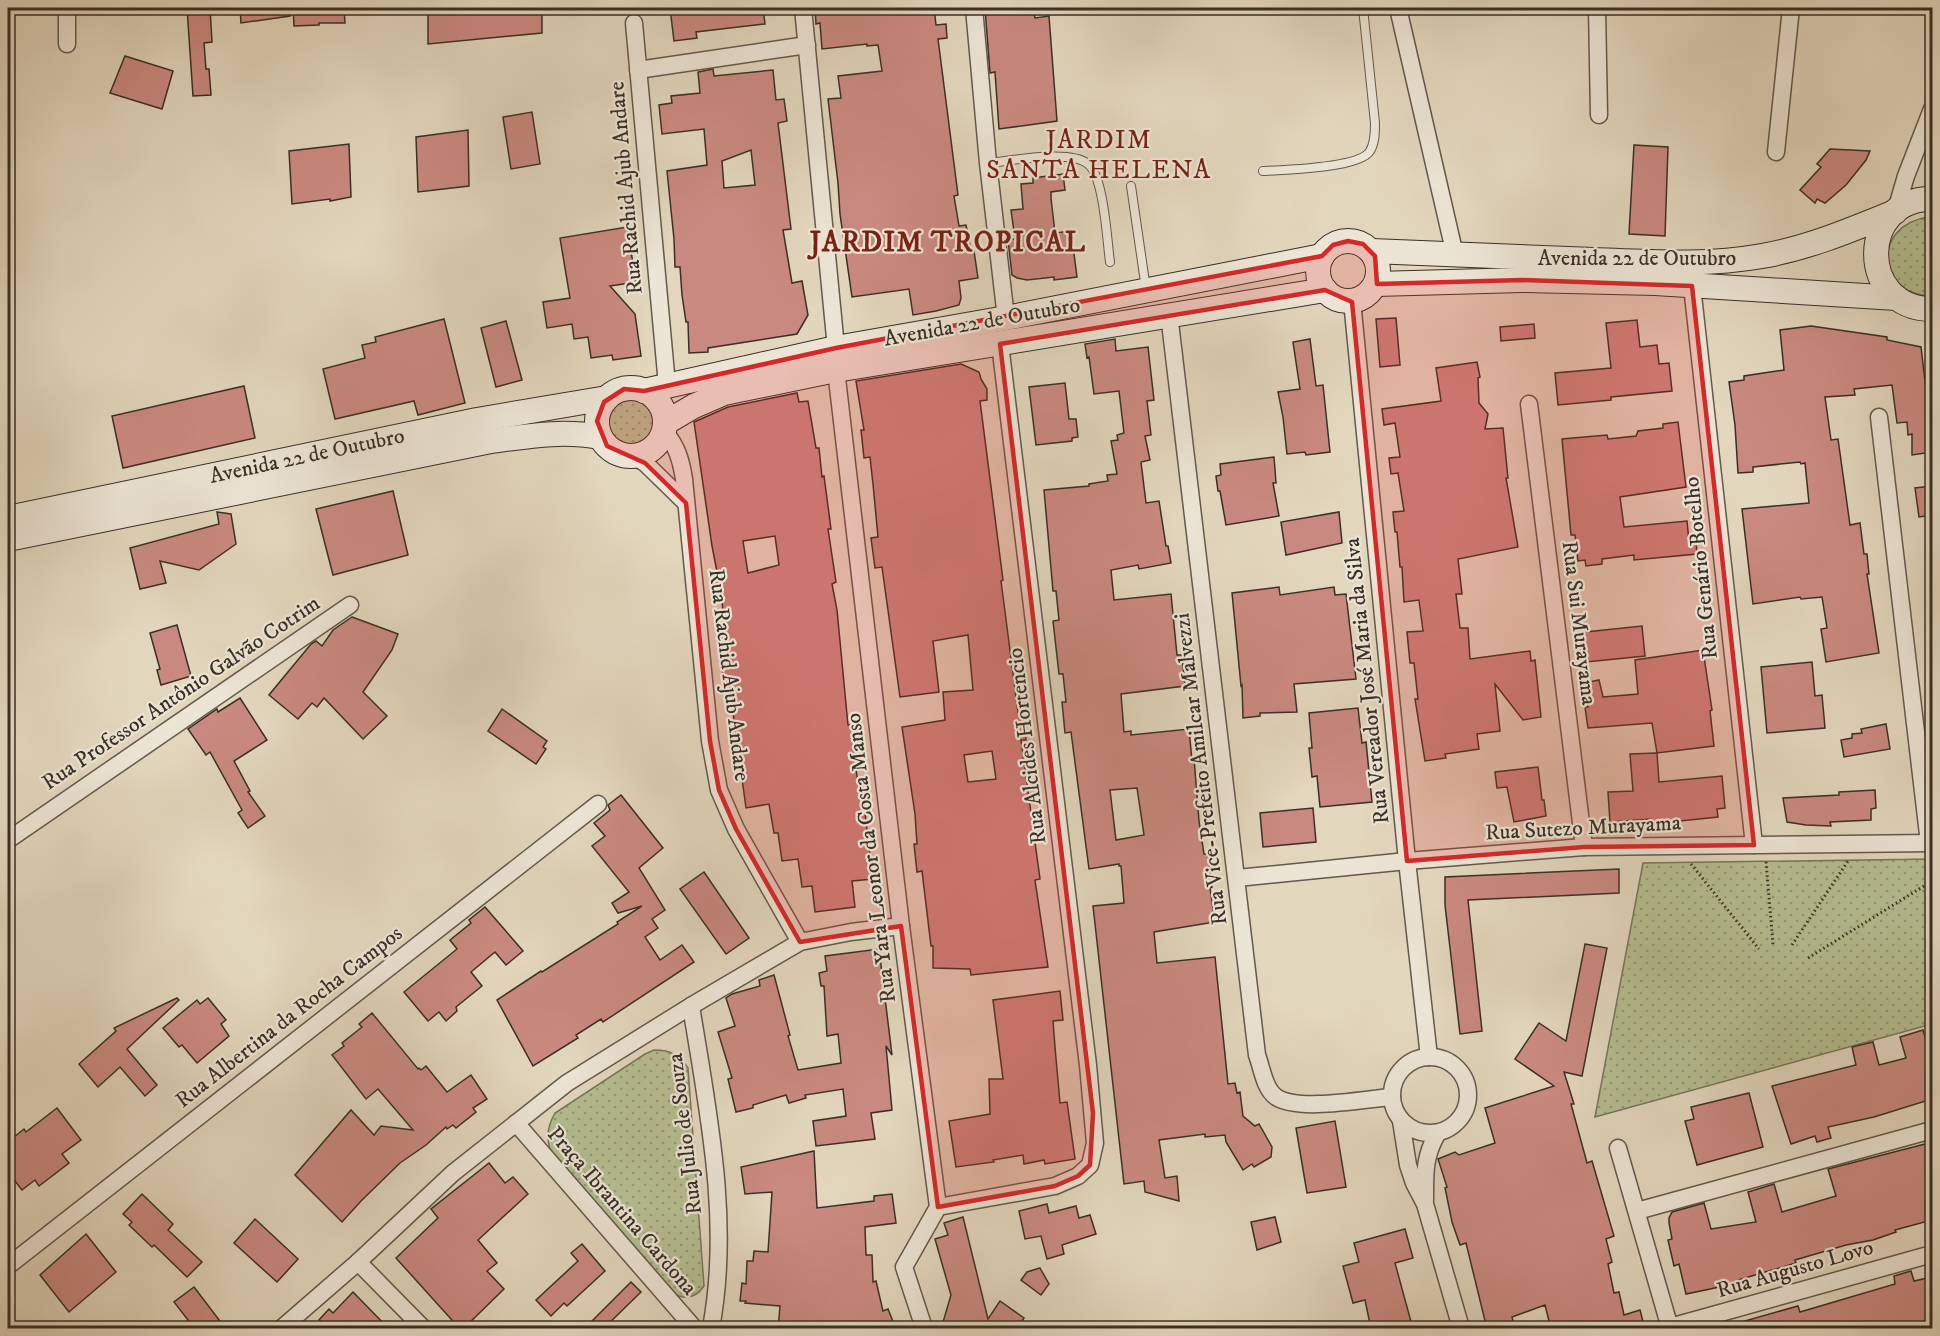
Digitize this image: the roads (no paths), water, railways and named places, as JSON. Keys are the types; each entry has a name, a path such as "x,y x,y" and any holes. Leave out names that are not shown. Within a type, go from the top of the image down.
{"street":[{"path":"67,8 67,44"},
{"name":"Rua Yara Leonor da Costa Manso","path":"803,8 836,359 901,926 938,1207"},
{"path":"974,8 988,163 1006,318"},
{"path":"1398,8 1455,255"},
{"path":"1597,8 1599,115"},
{"path":"1776,152 1791,8"},
{"name":"Rua Rachid Ajub Andare","path":"634,23 667,385"},
{"path":"638,70 807,45"},
{"path":"1897,298 1884,284 1877,265 1875,256 1878,236 1888,219 1896,211 1906,176 1932,109"},
{"name":"Avenida 22 de Outubro","path":"665,427 709,398 836,359 1006,318 1322,256 1333,245 1348,241 1358,242 1371,251 1646,261 1718,261 1760,257 1795,250 1821,242 1896,211 1912,202 1932,199"},
{"path":"1322,256 1318,270 1325,290 1334,298 1352,301 1364,297 1376,284 1378,263 1371,251"},
{"name":"Avenida 22 de Outubro","path":"1376,284 1522,280 1655,283 1897,298 1916,307 1932,309"},
{"name":"Rua Genário Botelho","path":"1692,286 1760,845"},
{"name":"Avenida 22 de Outubro","path":"644,391 667,385 836,359 1000,344 1169,314 1325,290"},
{"name":"Rua Vereador José Maria da Silva","path":"1352,301 1407,861 1429,1057"},
{"name":"Rua Vice-Prefeito Amilcar Malvezzi","path":"1169,314 1257,1055 1267,1086 1276,1097 1289,1102 1313,1105 1392,1097"},
{"name":"Rua Alcides Hortencio","path":"938,1207 1055,1186 1078,1176 1090,1165 1095,1143 1088,1065 1000,344"},
{"path":"624,389 644,391 655,398 663,410 665,427 655,447 645,454 622,455 611,450 600,437 598,416 607,398 615,392 624,389"},
{"name":"Avenida 22 de Outubro","path":"8,518 477,420 607,398"},
{"name":"Rua Sui Murayama","path":"1529,404 1584,847"},
{"path":"1880,417 1931,843"},
{"name":"Rua Rachid Ajub Andare","path":"665,427 678,452 684,479 710,741 719,790 736,829 800,942"},
{"name":"Avenida 22 de Outubro","path":"8,539 491,441 555,432 600,437"},
{"path":"633,456 645,463 686,503"},
{"name":"Rua Professor Antônio Galvão Cotrim","path":"8,840 350,605"},
{"name":"Rua Albertina da Rocha Campos","path":"8,1266 598,804"},
{"name":"Rua Sutezo Murayama","path":"1237,878 1407,861 1584,847 1931,843"},
{"path":"282,1329 453,1173 567,1083 800,942 851,932 901,926"},
{"name":"Rua Julio de Souza","path":"691,1006 715,1154 718,1234 716,1301 711,1329"},
{"path":"1429,1057 1442,1058 1453,1064 1462,1073 1468,1085 1469,1098 1466,1111 1449,1130 1437,1134 1424,1134 1401,1121 1394,1110 1392,1097 1393,1085 1398,1074 1417,1059 1429,1057"},
{"path":"1401,1121 1408,1165 1425,1204 1461,1329"},
{"name":"Praça Ibrantina Cardona","path":"516,1123 694,1329"},
{"path":"1637,1211 1932,1130"},
{"path":"1425,1204 1426,1163 1428,1152 1437,1134"},
{"path":"1618,1148 1670,1328"},
{"path":"924,1329 904,1268 938,1207"},
{"name":"Rua Augusto Lovo","path":"1670,1328 1932,1254"},
{"path":"358,1262 423,1329"}],"lane":[{"path":"1263,171 1338,165 1362,158 1370,151 1375,135 1375,123 1363,8"},
{"path":"988,163 1060,157 1086,162 1098,180 1110,262"},
{"path":"1131,186 1147,291"}],"district":[{"name":"JARDIM SANTA HELENA","path":"1099,155"},
{"name":"JARDIM TROPICAL","path":"948,242"}]}
